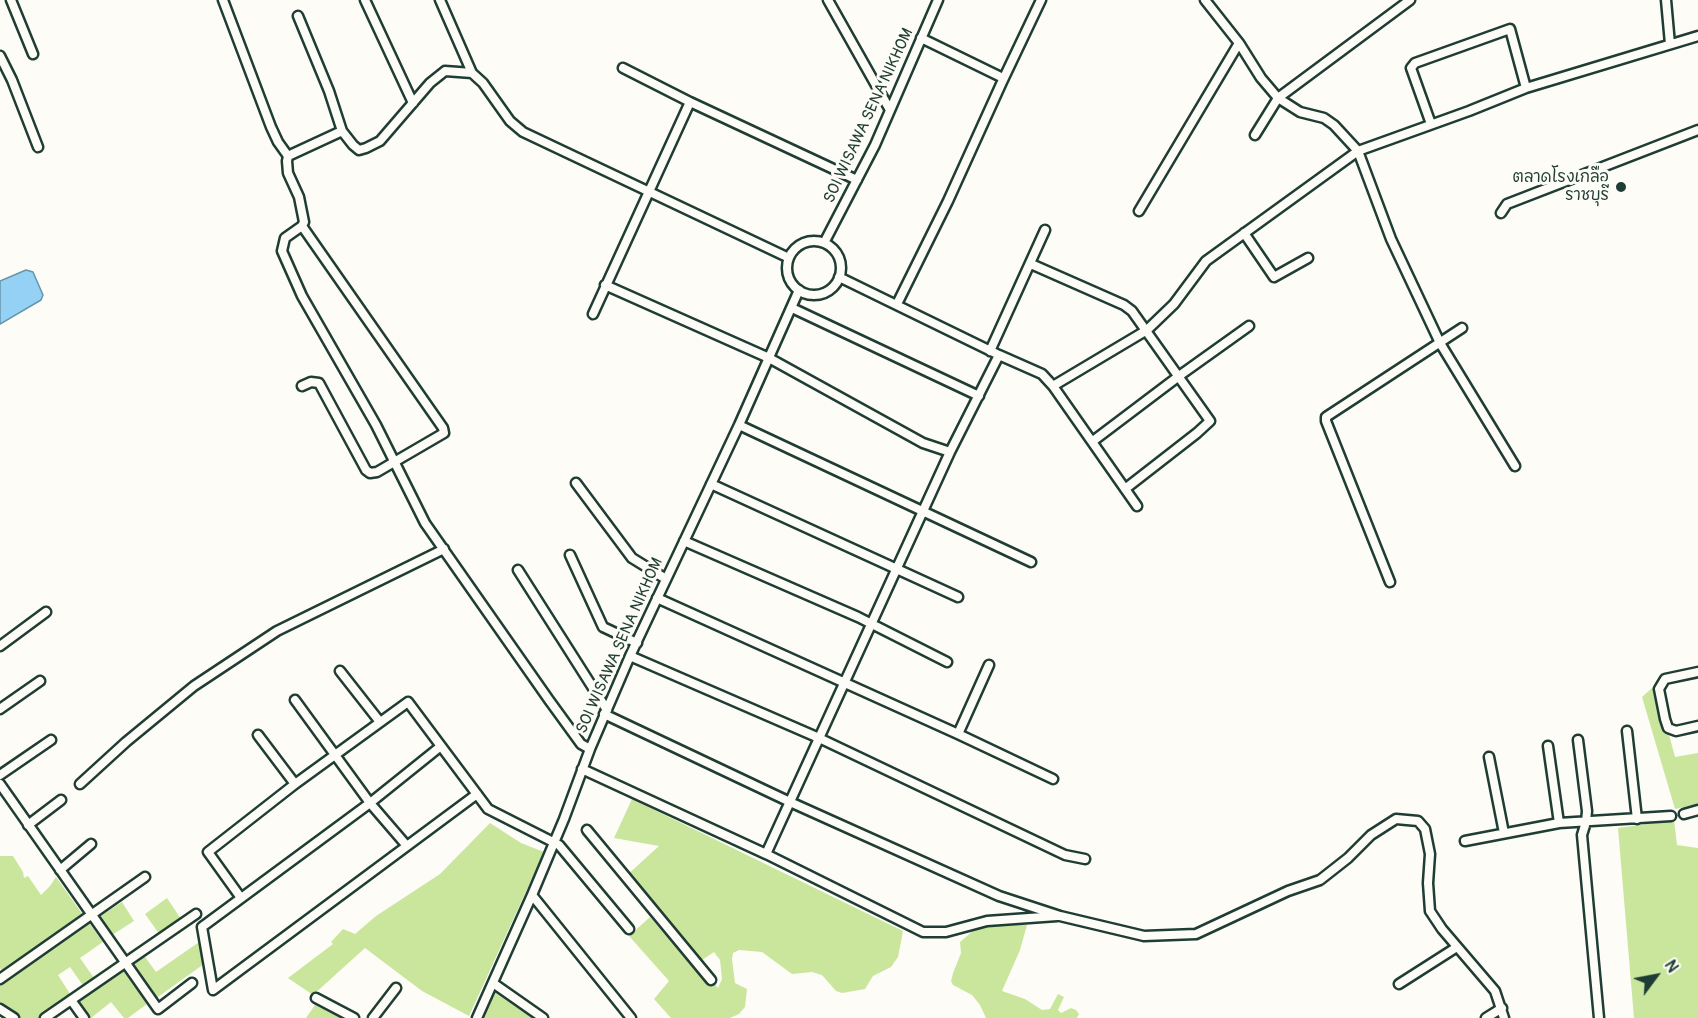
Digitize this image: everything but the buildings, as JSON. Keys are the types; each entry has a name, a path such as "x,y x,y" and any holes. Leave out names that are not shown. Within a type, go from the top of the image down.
{"street":[{"path":"11,0 33,54"},
{"path":"223,0 271,127 288,156 288,173 304,215 302,226 285,238 282,251 302,296 376,425 425,523 581,744 590,749"},
{"path":"365,0 413,103"},
{"path":"440,0 472,73 483,83 510,121 524,132 789,258"},
{"path":"828,0 890,110"},
{"name":"SOI WISAWA SENA NIKHOM","path":"824,243 890,110 938,0"},
{"path":"897,304 948,201 1041,0"},
{"path":"1205,0 1278,98 1299,112 1324,118 1334,124 1358,151 1391,239 1440,343 1515,466"},
{"path":"1666,0 1670,44"},
{"path":"1255,135 1278,98 1405,1"},
{"path":"298,16 342,131 359,150 380,141 430,83 446,71 472,73"},
{"path":"1431,124 1411,68 1416,63 1510,28 1526,88"},
{"path":"1053,387 1147,330 1174,304 1206,261 1358,151 1526,88 1698,36"},
{"path":"921,38 1003,78"},
{"path":"1139,211 1239,43"},
{"path":"0,56 12,80 38,147"},
{"path":"623,68 857,180"},
{"path":"593,314 690,102"},
{"path":"1501,213 1507,204 1698,130"},
{"path":"288,156 342,131"},
{"path":"302,226 444,428 444,433 377,472 367,472 319,383 311,382 302,386"},
{"path":"990,351 1045,230"},
{"path":"1244,233 1274,277 1308,258"},
{"path":"807,242 824,243 836,254 839,261 839,276 835,284 823,293 807,294 799,290 788,276 789,258 799,245 807,242"},
{"path":"1031,264 1124,305 1132,311 1206,413 1209,423 1125,489"},
{"path":"839,276 990,351 1042,374 1093,441 1137,506"},
{"path":"605,285 770,358 923,443 950,452"},
{"name":"SOI WISAWA SENA NIKHOM","path":"477,1018 554,843 590,749 630,656 740,426 799,290"},
{"path":"792,308 979,396"},
{"path":"1093,441 1249,326"},
{"path":"1390,582 1326,417 1462,328"},
{"path":"766,854 950,452 999,355"},
{"path":"740,426 1031,562"},
{"path":"576,483 632,558 666,579"},
{"path":"711,484 958,597"},
{"path":"684,541 872,624 947,662"},
{"path":"80,784 126,742 194,686 277,631 444,549"},
{"path":"570,555 603,627 637,643"},
{"path":"518,570 606,712 790,802 999,896 1060,916 1144,936 1196,934 1288,891 1320,880 1348,858 1371,835 1396,819 1418,821 1425,830 1430,854 1428,883 1430,911 1457,948 1494,991 1504,1018"},
{"path":"657,598 1053,779"},
{"path":"0,646 45,612"},
{"path":"630,656 819,738 1033,841 1065,855 1085,859"},
{"path":"958,734 989,665"},
{"path":"340,671 380,722"},
{"path":"1698,672 1665,679 1659,689 1668,728 1676,730 1698,726"},
{"path":"0,709 40,681"},
{"path":"295,700 370,803 407,846"},
{"path":"241,898 208,852 295,784 408,702 488,809 563,849 629,929"},
{"path":"1627,731 1637,819"},
{"path":"258,735 295,784"},
{"path":"0,775 51,740"},
{"path":"1578,740 1587,811 1581,835 1599,1018"},
{"path":"441,746 370,803 202,927 213,990 477,794"},
{"path":"1548,746 1559,823"},
{"path":"1489,757 1504,833"},
{"path":"582,769 766,854 923,932 946,932 987,921 1060,916"},
{"path":"0,784 158,1009 192,983"},
{"path":"28,825 61,800"},
{"path":"1684,814 1698,810"},
{"path":"1465,841 1559,823 1671,816"},
{"path":"587,830 711,980"},
{"path":"60,870 91,844"},
{"path":"0,979 145,877"},
{"path":"532,895 631,1018"},
{"path":"45,1018 196,914"},
{"path":"1399,984 1457,948"},
{"path":"493,983 543,1018"},
{"path":"373,1018 396,988"},
{"path":"316,998 354,1018"},
{"path":"71,1000 84,1018"},
{"path":"1486,1018 1502,1008"},
{"path":"0,1009 14,1018"}],"green space":[{"path":"1652,688 1657,690 1675,757 1698,753 1698,804 1675,809 1642,697"},
{"path":"632,799 903,931 898,957 891,967 873,976 865,989 842,993 836,991 822,975 812,972 792,974 762,952 739,950 733,953 732,959 735,983 747,989 745,1007 739,1014 730,1018 671,1018 654,999 669,981 629,936 650,917 705,982 710,980 626,876 659,846 614,838","holes":["714,952 720,960 722,979 718,988 711,980 713,977 702,960"]},
{"path":"1674,820 1677,845 1698,848 1698,1018 1634,1018 1618,828"},
{"path":"490,823 521,843 544,852 469,1016 422,991 365,948 313,995 288,978 333,944 331,942 343,929 355,934 376,916 440,874"},
{"path":"0,856 13,856 24,878 28,876 41,895 56,877 83,915 3,972 0,968"},
{"path":"167,898 181,919 160,935 145,914"},
{"path":"122,902 134,921 112,935 99,917"},
{"path":"89,923 103,942 80,958 94,978 84,987 70,967 58,975 72,997 39,1018 20,1018 0,1005 0,983"},
{"path":"988,924 1027,925 1020,950 1002,991 1025,999 1042,1010 1050,1009 1058,994 1064,997 1058,1010 1061,1013 1071,1008 1076,1010 1079,1014 1077,1018 986,1018 972,995 953,985 951,981 953,973 961,953 960,942 974,930"},
{"path":"202,940 204,964 155,999 130,963 143,954 156,972"},
{"path":"122,969 147,1004 128,1018 124,1018 111,1002 91,1018 78,1000"},
{"path":"495,991 535,1018 483,1018"},
{"path":"315,1005 341,1018 306,1018"}],"water":[{"path":"26,270 33,272 43,295 41,300 0,324 0,281"}],"place":[{"name":"ตลาดโรงเกลือ ราชบุรี","path":"1621,187"}]}
